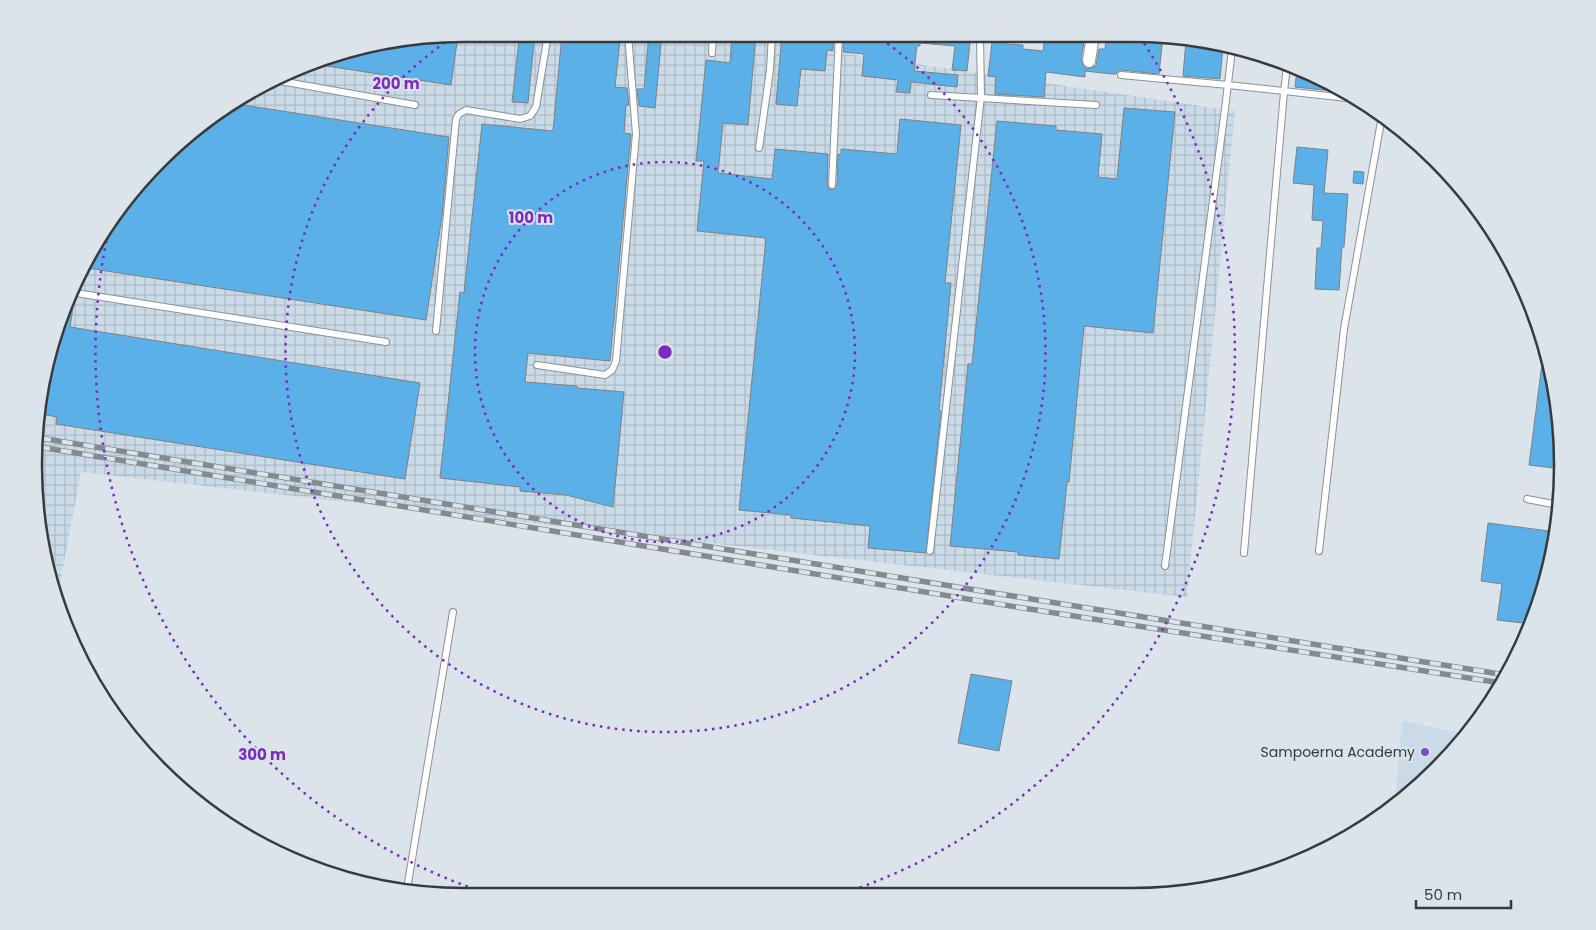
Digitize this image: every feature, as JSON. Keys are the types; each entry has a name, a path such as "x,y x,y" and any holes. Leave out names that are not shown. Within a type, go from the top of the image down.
{"street":[{"path":"1089,61 1092,42"}],"lane":[{"path":"436,331 456,119 459,114 466,110 520,118 530,116 536,107 547,42"},
{"path":"537,365 605,375 612,370 616,361 636,134 629,42"},
{"path":"712,52 713,42"},
{"path":"759,148 770,70 772,42"},
{"path":"832,185 839,42"},
{"path":"930,551 981,97 980,42"},
{"path":"1165,566 1231,55"},
{"path":"1244,552 1286,72"},
{"path":"1121,75 1339,97"},
{"path":"287,82 415,106"},
{"path":"932,95 1096,105"},
{"path":"1319,551 1344,329 1380,125"},
{"path":"79,294 386,342"},
{"path":"1527,499 1552,504"},
{"path":"408,884 453,612"}],"shaded area":[{"path":"765,42 1235,111 1187,597 81,472 60,584 46,520 43,493 43,437 46,410 57,356 65,329 86,278 114,230 130,208 147,186 186,147 230,114 254,99 278,86 329,65 383,51 437,43"},
{"name":"Sampoerna Academy","path":"1402,721 1458,732 1430,764 1396,794"}],"building":[{"path":"457,42 451,85 326,66 356,57 410,46"},
{"path":"519,42 534,42 528,103 512,102"},
{"path":"561,42 620,42 615,87 627,88 629,105 626,105 624,133 631,134 610,361 528,353 525,382 624,392 613,507 566,495 520,491 520,487 440,478 460,292 464,293 482,124 553,131"},
{"path":"648,42 661,42 655,108 639,106 637,89 644,89"},
{"path":"731,42 755,42 748,125 723,123 718,173 772,179 775,149 828,154 827,185 832,190 837,186 838,154 841,155 841,149 897,154 900,119 961,125 945,283 951,283 939,410 941,411 926,553 868,548 870,526 791,518 791,515 739,510 766,238 697,231 704,161 696,161 706,60 730,63"},
{"path":"781,42 834,42 833,51 827,50 825,71 801,69 797,106 776,104"},
{"path":"844,42 970,42 967,71 952,70 955,46 920,43 920,46 917,46 914,71 958,75 957,87 911,82 910,93 896,92 898,80 862,76 864,54 843,52"},
{"path":"992,42 1007,42 1007,44 1023,45 1023,49 1043,51 1044,42 1084,42 1081,60 1084,67 1088,69 1096,66 1099,49 1105,49 1106,42 1162,43 1159,74 1121,70 1116,74 1085,71 1085,77 1046,72 1044,97 995,94 996,77 988,76"},
{"path":"1186,46 1222,53 1220,79 1183,76"},
{"path":"1296,76 1326,90 1295,87"},
{"path":"244,105 449,137 442,216 426,320 91,269 114,230 147,186 186,147"},
{"path":"1124,108 1175,112 1153,333 1084,326 1069,482 1067,482 1059,559 1018,555 1018,552 950,546 968,364 972,364 997,121 1056,126 1056,130 1102,134 1098,177 1117,179"},
{"path":"1297,147 1328,150 1324,193 1348,194 1339,290 1315,289 1317,248 1321,248 1323,221 1312,220 1314,185 1293,183"},
{"path":"1354,171 1364,172 1363,184 1353,183"},
{"path":"73,309 70,327 420,383 405,479 56,424 57,417 45,415 46,410 57,356"},
{"path":"1542,367 1550,410 1554,468 1529,465"},
{"path":"1488,523 1548,531 1539,574 1523,623 1497,620 1502,584 1481,581"},
{"path":"971,674 1012,681 999,751 958,743"}],"railway":[{"path":"43,438 1498,674"},
{"path":"43,448 1023,608 1493,682"}],"place":[{"name":"Sampoerna Academy","path":"1425,752"}]}
